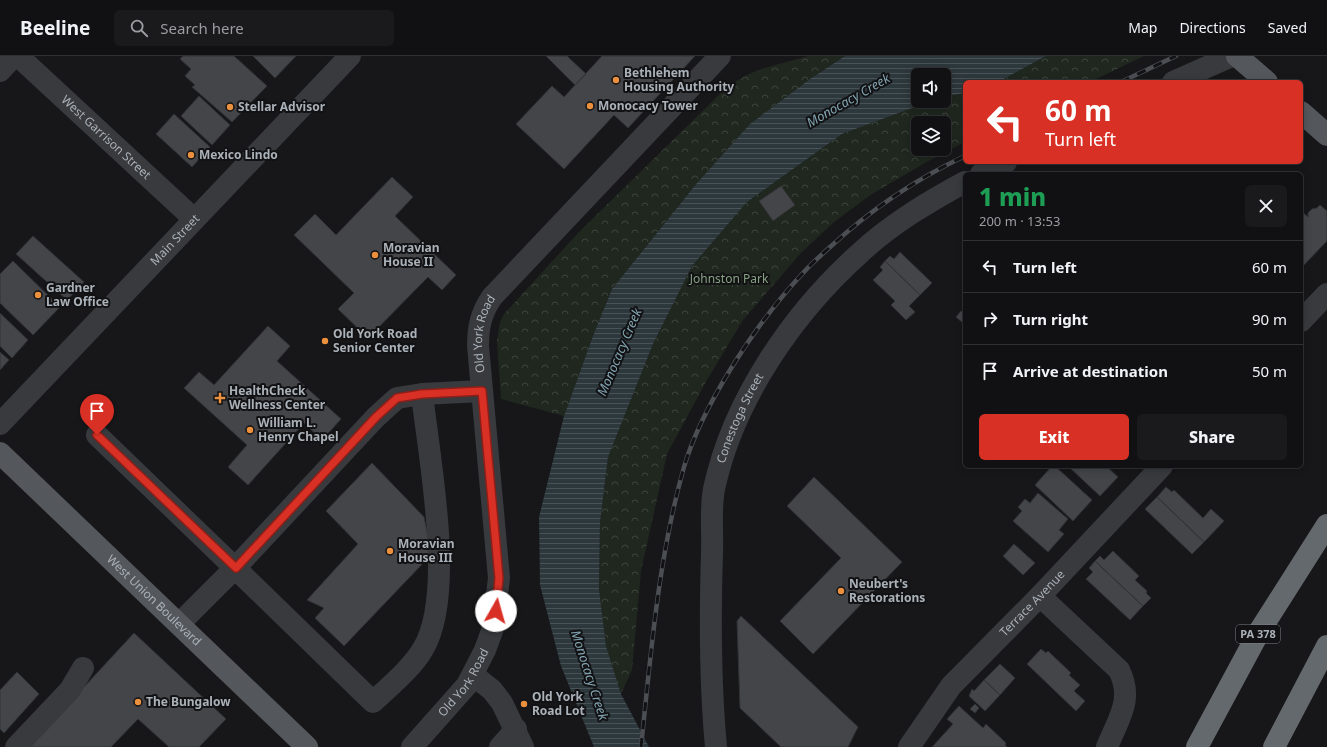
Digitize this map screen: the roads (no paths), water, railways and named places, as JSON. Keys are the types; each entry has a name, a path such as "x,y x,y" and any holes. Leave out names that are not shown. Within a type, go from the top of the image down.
{"highway":[{"name":"PA 378","path":"1197,747 1259,632 1327,525"},
{"path":"1274,747 1327,646"}],"main road":[{"path":"1237,56 1265,80"},
{"path":"1303,114 1327,135"},
{"name":"West Union Boulevard","path":"0,453 307,747"}],"street":[{"path":"0,71 14,56"},
{"name":"West Garrison Street","path":"18,56 194,219"},
{"name":"Main Street","path":"0,424 350,56"},
{"name":"Old York Road","path":"412,747 467,685 486,650 493,628 499,578 478,332 482,313 486,305 720,56"},
{"path":"1178,80 1232,56"},
{"path":"985,172 1002,164"},
{"name":"Conestoga Street","path":"716,747 713,710 711,592 714,492 721,461 729,440 754,385 776,349 802,314 830,282 860,252 893,226 929,202 963,183"},
{"path":"1303,319 1327,294"},
{"path":"179,624 236,568 376,417 397,398 422,394 482,391"},
{"path":"97,435 373,702 401,675 423,649 436,614 439,562 436,507 422,394"},
{"name":"Terrace Avenue","path":"909,747 951,686 1040,596 1160,468"},
{"path":"1040,596 1119,670 1126,687 1126,701 1107,747"},
{"path":"16,747 70,690 83,668"},
{"path":"473,675 492,690 519,738 500,747"}],"water":[{"name":"Monocacy Creek","path":"845,56 1046,56 1002,80 963,80 963,93 951,96 951,68 911,68 912,108 842,134 747,202 692,266 653,344 608,457 600,523 599,589 606,646 621,694 649,747 594,747 561,666 540,585 539,517 564,416 612,289 697,183 750,124 810,79"}],"railway":[{"path":"1125,80 1176,56"},
{"path":"641,747 656,606 675,502 688,454 716,393 738,357 764,320 793,284 816,260 860,221 911,185 963,157"}],"place":[{"name":"Bethlehem Housing Authority","path":"616,80"},
{"name":"Monocacy Tower","path":"590,106"},
{"name":"Stellar Advisor","path":"230,107"},
{"name":"Mexico Lindo","path":"191,155"},
{"name":"Moravian House II","path":"375,255"},
{"name":"Gardner Law Office","path":"38,295"},
{"name":"Old York Road Senior Center","path":"325,341"},
{"name":"HealthCheck Wellness Center","path":"220,398"},
{"name":"William L. Henry Chapel","path":"250,430"},
{"name":"Moravian House III","path":"390,551"},
{"name":"Neubert's Restorations","path":"841,591"},
{"name":"The Bungalow","path":"138,702"},
{"name":"Old York Road Lot","path":"524,704"}],"park label":[{"name":"Johnston Park","path":"729,279"}]}
